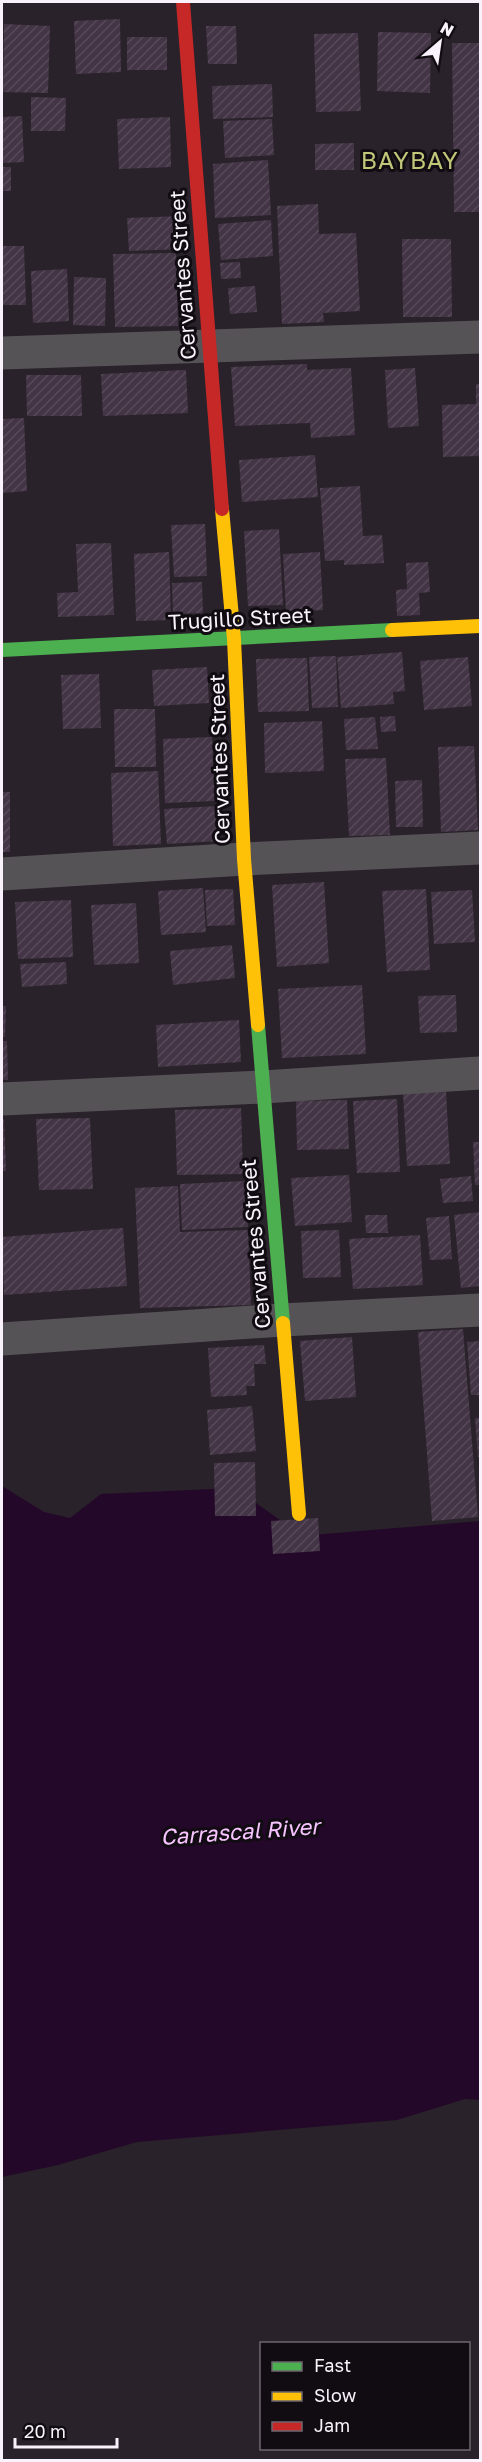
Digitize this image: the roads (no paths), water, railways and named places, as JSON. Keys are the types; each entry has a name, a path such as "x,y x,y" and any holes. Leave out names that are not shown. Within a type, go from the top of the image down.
{"street":[{"name":"Cervantes Street","path":"183,2 208,345 234,639 244,859 299,1514"},
{"path":"2,353 480,337"},
{"name":"Trugillo Street","path":"2,650 480,627"},
{"path":"2,874 244,859 480,848"},
{"path":"2,1099 263,1087 480,1073"},
{"path":"2,1339 282,1320 480,1310"}],"water":[{"name":"Carrascal River","path":"2,1486 44,1512 70,1518 101,1494 235,1488 287,1525 312,1535 480,1521 480,2100 465,2099 397,2120 137,2142 58,2165 2,2177"}],"district":[{"name":"BAYBAY","path":"410,159"}]}
